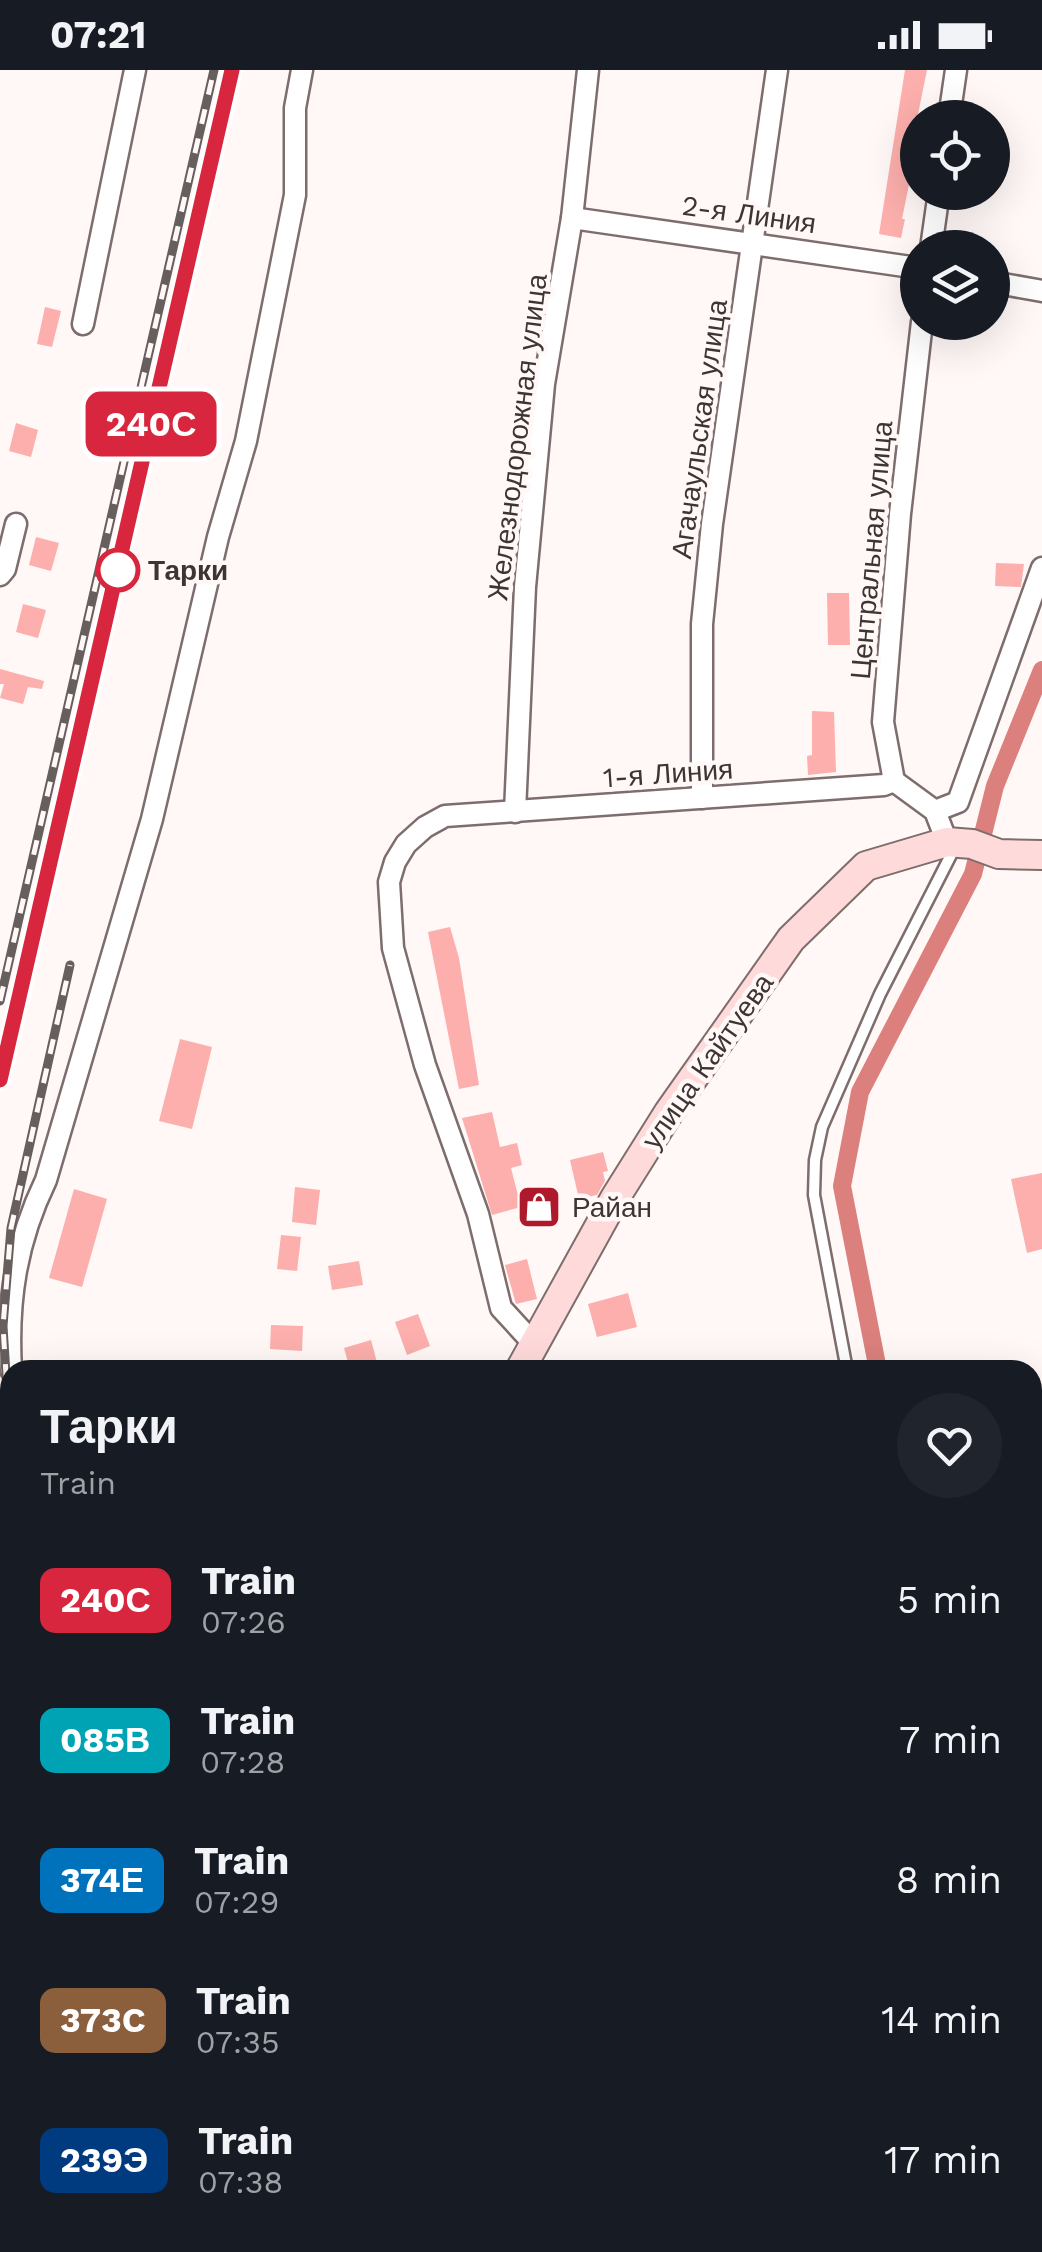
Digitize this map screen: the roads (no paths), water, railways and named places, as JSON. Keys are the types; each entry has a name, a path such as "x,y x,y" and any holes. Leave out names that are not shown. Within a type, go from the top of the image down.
{"main road":[{"path":"959,843 999,854 1042,855"},
{"name":"улица Кайтуева","path":"525,1360 615,1198 669,1112 792,940 866,866 959,843"}],"street":[{"path":"83,324 134,70"},
{"path":"11,1360 12,1288 27,1220 46,1180 152,820 218,537 246,441 294,195 295,108 302,70"},
{"name":"Железнодорожная улица","path":"514,812 525,587 544,384 572,218 588,70"},
{"name":"Агачаульская улица","path":"702,798 702,624 712,524 776,70"},
{"path":"952,100 956,70"},
{"name":"2-я Линия","path":"572,218 900,265"},
{"path":"1010,285 1042,291"},
{"name":"Центральная улица","path":"894,781 883,722 920,340"},
{"path":"0,575 16,524"},
{"path":"935,811 958,802 1042,568"},
{"path":"894,781 935,811 959,843"},
{"name":"1-я Линия","path":"534,1344 501,1308 478,1214 425,1065 393,948 390,882 395,862 406,844 425,826 445,816 884,785 894,781"}],"lane":[{"path":"845,1360 814,1195 815,1160 822,1127 880,994 959,843"}],"waterway":[{"path":"876,1360 842,1186 860,1092 973,874 995,786 1042,670"}],"railway":[{"path":"0,1001 214,70"},
{"path":"0,1081 232,70"},
{"path":"5,1360 3,1326 11,1228 70,965"}],"train":[{"name":"240С","path":"0,1080 232,70"}],"place":[{"name":"Тарки","path":"118,570"},
{"name":"Райан","path":"539,1207"}]}
